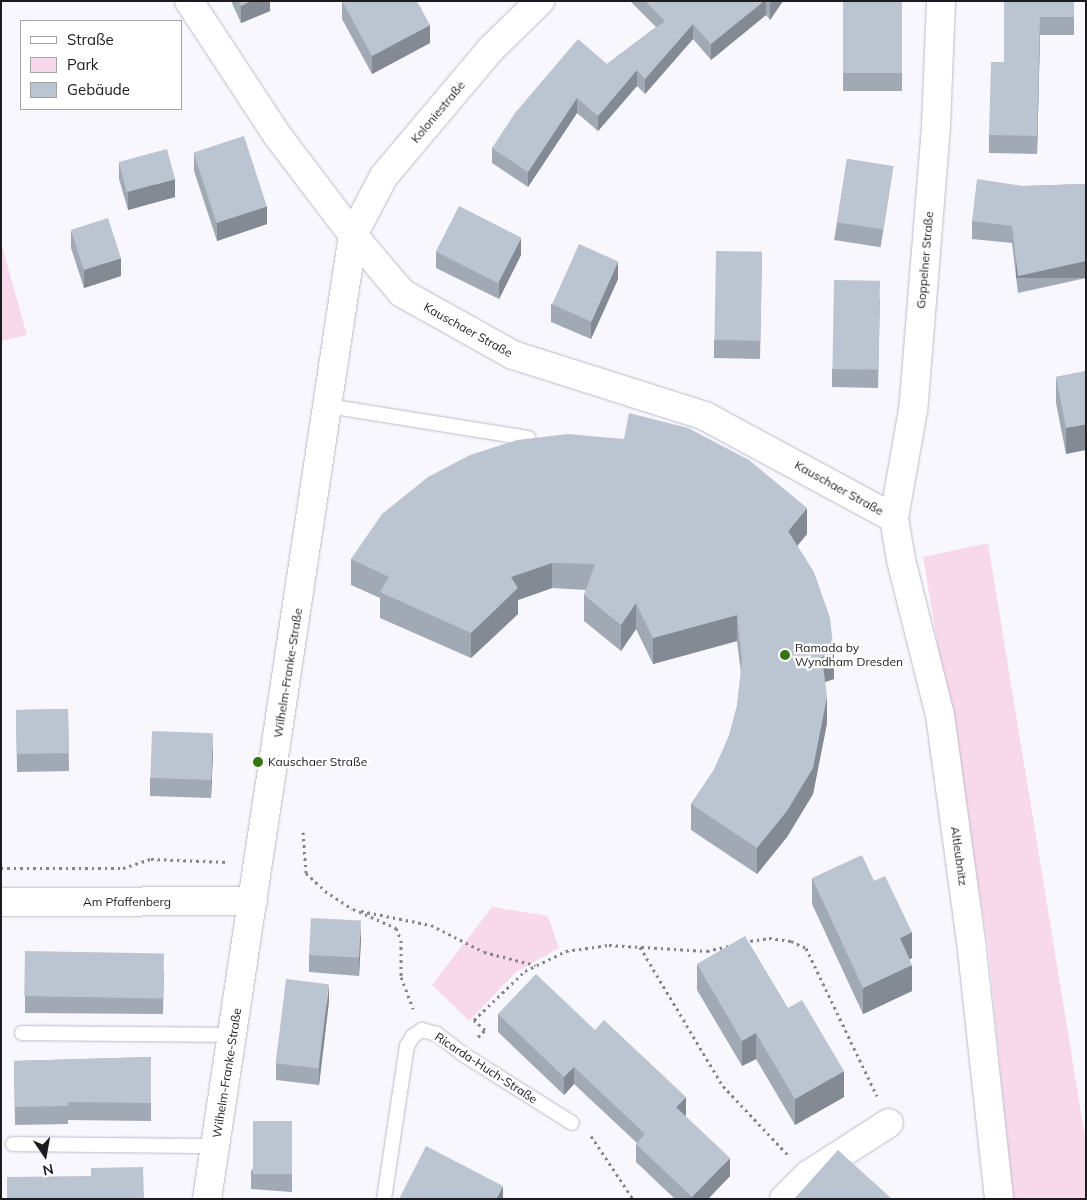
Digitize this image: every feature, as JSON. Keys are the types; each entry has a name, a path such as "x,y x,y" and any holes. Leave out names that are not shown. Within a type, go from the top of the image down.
{"street":[{"name":"Kauschaer Straße","path":"189,1 277,135 353,235 402,293 513,355 705,416 894,518"},
{"name":"Koloniestraße","path":"353,235 384,176 491,49 540,1"},
{"name":"Goppelner Straße","path":"894,518 913,410 936,127 941,1"},
{"name":"Wilhelm-Franke-Straße","path":"207,1199 353,235"},
{"name":"Altleubnitz","path":"894,518 900,560 940,715 972,950 999,1199"},
{"name":"Am Pfaffenberg","path":"1,902 253,901"},
{"path":"784,1199 808,1175 889,1123"}],"lane":[{"path":"328,406 528,438"},
{"name":"Ricarda-Huch-Straße","path":"384,1199 407,1046 412,1036 422,1030 437,1034 461,1053 572,1123"},
{"path":"22,1033 233,1035"},
{"path":"13,1144 216,1146"}],"path":[{"path":"303,832 306,873 325,891 353,909 396,928 401,940 401,977 422,1030"},
{"path":"1,868 123,868 151,859 258,864"},
{"path":"353,909 431,925 484,952 536,965"},
{"path":"473,1042 485,1030 474,1020 525,971 566,951 586,947 640,946 707,951 769,938 791,940 806,948 862,1065"},
{"path":"640,946 723,1086 783,1150"},
{"path":"586,1132 598,1143 633,1199"}],"green space":[{"path":"1,243 27,335 1,341"},
{"path":"988,543 1086,1143 1086,1199 1013,1199 988,945 923,557"},
{"path":"492,907 548,916 559,948 516,972 469,1021 432,985"}],"building":[{"path":"239,1 251,1 241,6"},
{"path":"342,1 417,1 430,25 372,56"},
{"path":"645,1 764,1 711,44 693,24 645,79 637,70 598,116 577,98 528,172 492,148 515,113 578,39 607,64 665,21"},
{"path":"843,1 902,1 902,73 843,73"},
{"path":"1004,1 1074,1 1074,17 1040,17 1037,136 989,135 991,62 1004,62"},
{"path":"244,136 267,206 216,223 194,152"},
{"path":"167,149 175,179 127,192 119,162"},
{"path":"847,159 893,166 883,230 837,222"},
{"path":"977,179 1023,186 1086,184 1086,261 1018,276 1012,226 972,221"},
{"path":"459,206 521,238 498,283 436,251"},
{"path":"108,218 121,258 84,270 71,230"},
{"path":"579,244 618,261 591,322 552,304"},
{"path":"716,251 762,252 760,341 714,340"},
{"path":"834,280 880,281 878,370 832,369"},
{"path":"1086,371 1086,424 1066,428 1056,377"},
{"name":"Ramada by Wyndham Dresden","path":"629,413 688,428 749,460 807,508 788,531 814,572 830,618 834,654 822,657 827,697 813,768 787,811 757,848 691,804 714,770 729,736 737,706 742,660 737,615 653,638 636,603 621,625 584,595 595,564 552,563 511,577 518,588 471,633 380,592 389,577 351,559 382,514 428,477 470,455 517,440 568,434 624,439"},
{"path":"68,709 69,753 17,754 16,710"},
{"path":"152,731 213,733 211,780 150,778"},
{"path":"862,855 874,881 885,876 912,932 900,938 912,965 863,988 812,878"},
{"path":"311,918 361,921 359,958 309,955"},
{"path":"745,936 788,1008 802,1000 844,1071 795,1099 756,1033 742,1041 697,964"},
{"path":"25,951 164,953 163,998 24,996"},
{"path":"536,974 595,1030 604,1020 686,1097 676,1107 730,1158 692,1197 636,1144 645,1134 574,1067 564,1077 498,1014"},
{"path":"286,979 329,984 318,1069 276,1063"},
{"path":"151,1057 151,1103 68,1102 68,1106 15,1107 14,1061"},
{"path":"253,1121 292,1121 292,1174 253,1174"},
{"path":"426,1146 503,1186 496,1199 399,1199"},
{"path":"838,1150 892,1199 794,1199"},
{"path":"143,1167 144,1199 7,1199 7,1177 91,1176 91,1168"}],"place":[{"name":"Ramada by Wyndham Dresden","path":"785,655"},
{"name":"Kauschaer Straße","path":"258,762"}]}
